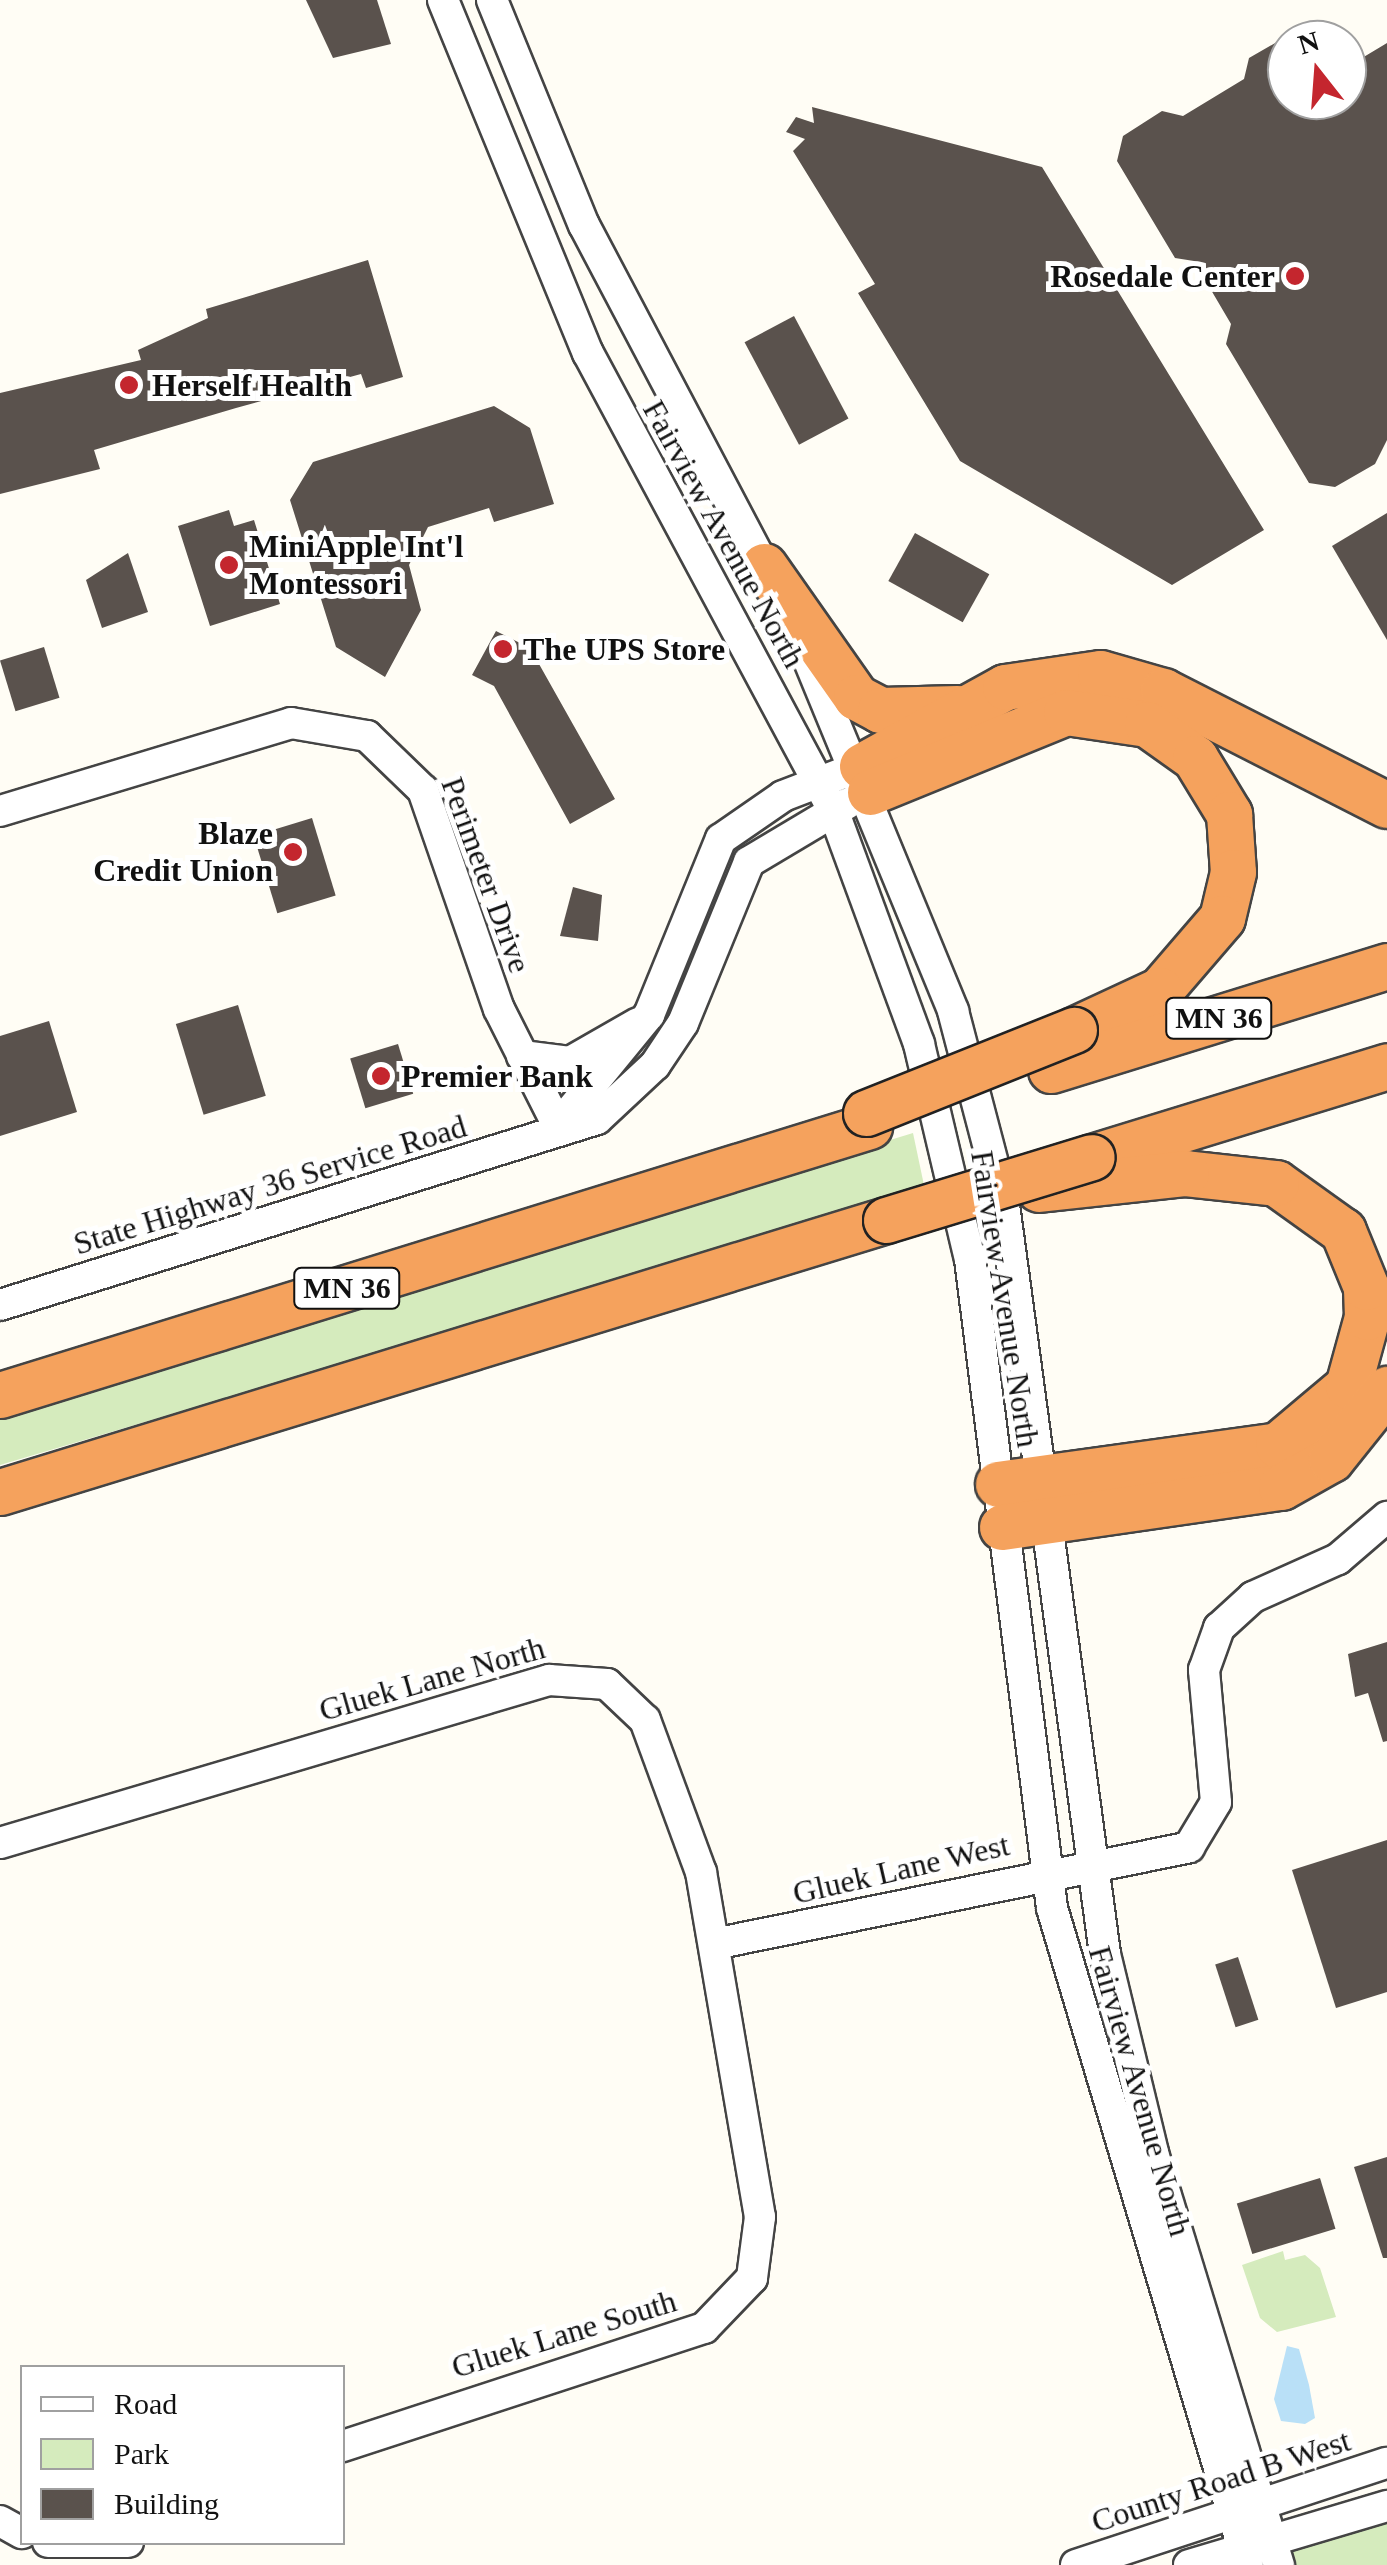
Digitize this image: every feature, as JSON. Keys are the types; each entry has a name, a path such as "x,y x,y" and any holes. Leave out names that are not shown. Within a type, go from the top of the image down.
{"highway":[{"path":"764,566 856,697 880,710 959,708"},
{"path":"845,788 959,708 1036,676 1128,679 1387,805"},
{"path":"845,788 1066,712 1147,724 1195,758 1229,814 1233,872 1222,918 1160,990 868,1120"},
{"name":"MN 36","path":"0,1395 694,1181 868,1120 1051,1070 1387,966"},
{"path":"1095,1170 1387,1066"},
{"path":"0,1492 998,1185 1095,1170 1222,1172 1300,1195 1343,1231 1366,1287 1363,1338 1336,1401 1278,1444 1020,1503"},
{"path":"1020,1503 1280,1486 1331,1459 1387,1389"}],"street":[{"name":"Fairview Avenue North","path":"443,0 585,347 845,788 953,1011 1004,1205 1046,1873 1091,2062 1246,2507"},
{"name":"Fairview Avenue North","path":"492,0 584,225 764,566 845,788 952,1162 1133,2077 1260,2555"},
{"name":"Perimeter Drive","path":"0,810 291,722 366,736 423,790 522,1056 558,1126"},
{"path":"558,1126 649,1015 721,839 749,815 845,788"},
{"name":"State Highway 36 Service Road","path":"0,1305 558,1126 597,1119 655,1065 706,973 738,877 762,847 845,788"},
{"path":"522,1056 570,1062 649,1015"},
{"name":"Gluek Lane West","path":"714,1944 874,1918 1046,1873 1172,1856 1202,1835 1216,1802 1204,1670 1219,1628 1253,1597 1338,1559 1387,1517"},
{"name":"Gluek Lane North","path":"0,1842 549,1680 589,1678 638,1708 668,1768 714,1944"},
{"name":"Gluek Lane South","path":"345,2445 504,2386 684,2336 740,2298 761,2232 714,1944"},
{"name":"County Road B West","path":"1076,2565 1387,2464"},
{"path":"1189,2565 1260,2555 1387,2506"}],"green space":[{"path":"913,1133 925,1190 0,1465 0,1413"},
{"path":"1283,2251 1285,2260 1305,2255 1320,2268 1336,2317 1277,2332 1260,2318 1242,2265"},
{"path":"1387,2519 1387,2565 1294,2565 1290,2550"}],"water":[{"path":"1287,2346 1299,2349 1309,2385 1315,2418 1305,2424 1281,2421 1274,2399"}],"building":[{"path":"306,0 377,0 391,44 333,58"},
{"name":"Rosedale Center","path":"1387,43 1387,440 1375,464 1335,487 1309,483 1226,344 1231,324 1194,261 1175,258 1117,161 1123,136 1162,111 1183,116 1244,79 1249,58 1267,48 1267,120 1367,120 1367,55"},
{"path":"812,107 1042,167 1264,530 1172,585 960,461 858,293 875,284 793,151 805,139 786,132 796,117 814,123"},
{"path":"368,260 403,377 366,388 361,374 236,408 94,450 100,469 0,494 0,393 141,360 138,350 208,318 206,309"},
{"path":"794,316 848,418 799,445 745,342"},
{"path":"494,406 530,428 554,504 494,522 489,508 428,527 409,565 421,610 385,677 336,647 290,500 313,462"},
{"name":"MiniApple Int'l Montessori","path":"229,510 234,526 254,520 280,604 210,626 178,526"},
{"path":"1387,513 1387,640 1332,546"},
{"path":"915,533 989,574 963,622 888,581"},
{"path":"128,553 148,612 102,628 86,580"},
{"path":"496,631 530,648 615,799 570,824 494,686 472,675"},
{"path":"44,647 59,698 16,711 0,660"},
{"path":"312,818 336,895 277,913 254,836"},
{"path":"573,887 602,895 598,941 560,936"},
{"path":"238,1005 266,1096 204,1115 176,1024"},
{"path":"49,1021 77,1112 0,1136 0,1036"},
{"name":"Premier Bank","path":"398,1044 413,1094 365,1108 350,1059"},
{"path":"1387,1642 1387,1741 1383,1742 1368,1693 1355,1697 1348,1654"},
{"path":"1387,1840 1387,1992 1336,2008 1292,1870"},
{"path":"1238,1957 1258,2020 1236,2027 1215,1964"},
{"path":"1387,2157 1387,2258 1383,2258 1354,2167"},
{"path":"1320,2178 1335,2229 1252,2254 1237,2203"}],"place":[{"name":"Rosedale Center","path":"1295,276"},
{"name":"Herself Health","path":"129,385"},
{"name":"MiniApple Int'l Montessori","path":"229,565"},
{"name":"The UPS Store","path":"503,649"},
{"name":"Blaze Credit Union","path":"293,852"},
{"name":"Premier Bank","path":"381,1076"}]}
